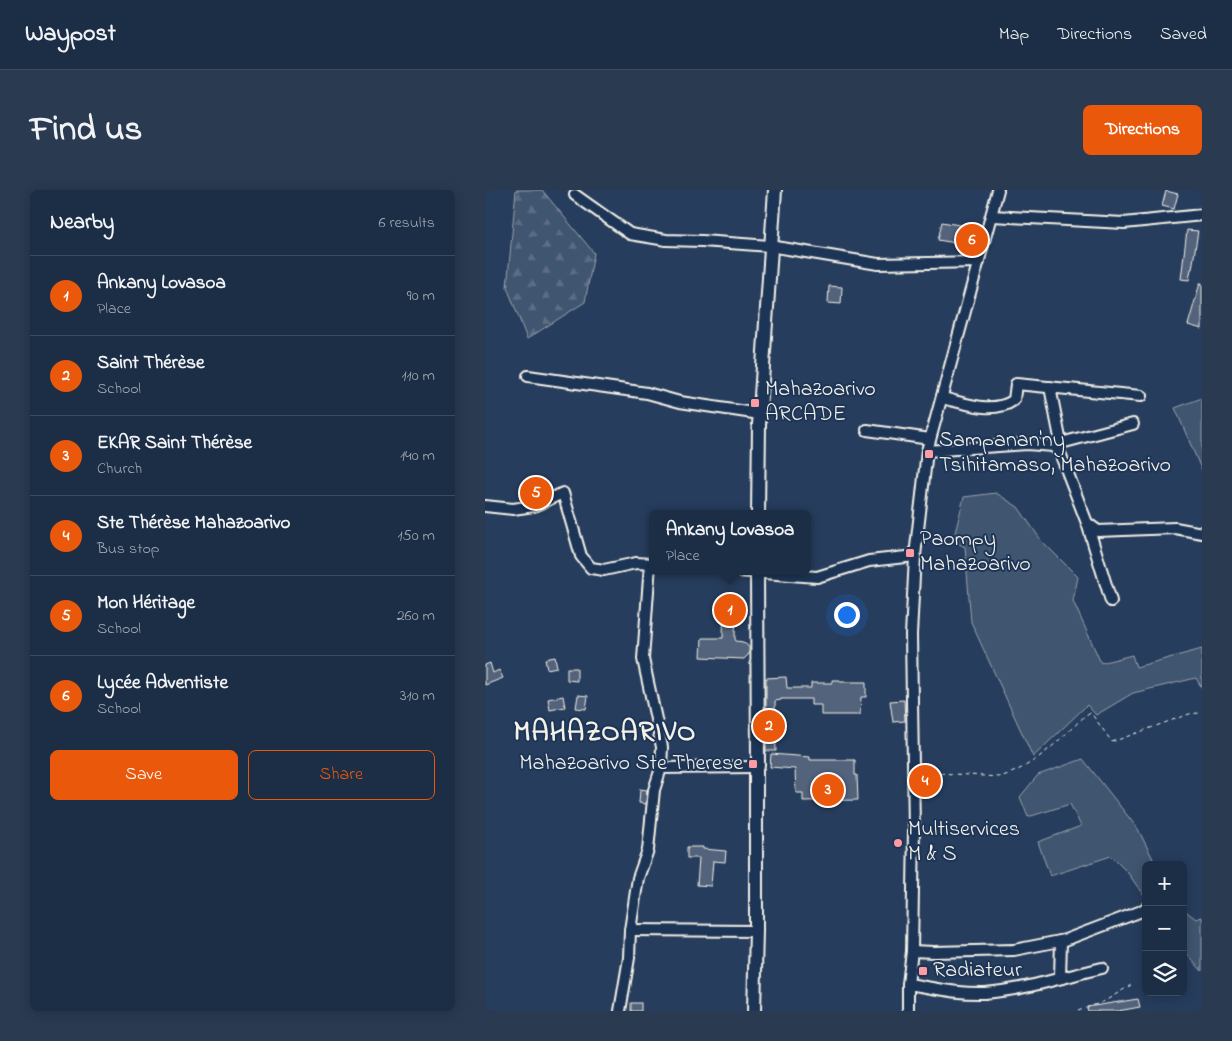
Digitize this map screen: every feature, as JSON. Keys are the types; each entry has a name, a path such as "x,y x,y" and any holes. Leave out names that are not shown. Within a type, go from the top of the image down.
{"main road":[{"path":"757,510 759,414 775,190"},
{"path":"754,1011 756,767 758,765 757,575"}],"street":[{"path":"908,1011 911,951 913,771 911,636 915,556 927,451 998,190"},
{"path":"575,195 630,234 667,240 770,246 878,264 979,262"},
{"path":"992,216 1124,223 1202,214"},
{"path":"528,376 647,392 680,402 759,414"},
{"path":"942,398 985,408 1006,405 1014,400 1016,384 1141,396"},
{"path":"1049,387 1058,446 1087,523 1111,601"},
{"path":"927,451 1027,444 1058,446 1133,424"},
{"path":"867,430 931,439"},
{"path":"485,506 513,509 534,506 563,494 581,556 591,568 604,570 636,563 649,564"},
{"path":"1087,523 1098,531 1175,528 1202,533"},
{"path":"793,575 817,577 869,561 915,556"},
{"path":"620,1011 629,958 630,930 638,878 648,850 654,790 661,768 662,747 643,659 650,575"},
{"path":"661,768 756,767"},
{"path":"911,951 1014,950 1061,941 1142,910"},
{"path":"630,930 756,931"},
{"path":"1060,978 1061,941"},
{"path":"908,984 951,991 984,993 1102,968"}],"path":[{"path":"913,771 999,777 1010,774 1043,755 1087,714 1091,713 1113,742 1189,714 1199,713"},
{"path":"1078,1011 1105,1001 1131,985"}],"green space":[{"path":"516,190 542,190 594,253 585,302 527,339 507,287"},
{"path":"1202,398 1202,471 1175,408"},
{"path":"996,493 1018,507 1041,540 1078,577 1073,601 1101,663 1132,655 1136,667 1202,649 1202,688 1196,678 1133,693 1096,715 1087,705 1033,757 971,622 965,547 953,541 964,497"},
{"path":"1083,759 1138,829 1154,861 1142,861 1142,893 1128,873 1111,856 1050,876 1038,842 1081,826 1070,804 1028,817 1020,797 1038,775"},
{"path":"1187,912 1196,919 1202,917 1202,971 1187,954"}],"building":[{"path":"1166,191 1178,194 1174,209 1162,206"},
{"path":"942,222 965,226 961,244 938,240"},
{"path":"1187,230 1198,231 1189,280 1181,279"},
{"path":"1200,283 1202,283 1202,329 1188,325"},
{"path":"829,286 842,287 841,304 828,303"},
{"path":"724,594 736,594 735,639 749,647 749,654 744,659 701,657 702,638 723,638"},
{"path":"555,657 557,667 547,669 545,659"},
{"path":"490,663 493,673 499,670 503,678 485,685 485,665"},
{"path":"567,668 577,668 577,681 567,680"},
{"path":"786,677 787,688 811,688 811,683 832,683 832,680 840,680 840,682 866,682 866,697 861,697 860,715 821,715 821,705 811,705 811,699 781,699 775,701 776,751 766,751 766,678"},
{"path":"578,695 588,696 586,709 576,708"},
{"path":"563,696 565,707 550,710 548,699"},
{"path":"904,700 905,721 893,722 890,701"},
{"path":"771,754 810,757 810,760 855,760 858,800 803,801 803,793 796,793 795,769 770,767"},
{"path":"640,789 647,790 646,804 639,803"},
{"path":"687,847 703,847 703,849 726,851 725,862 713,861 711,886 697,885 699,858 687,858"},
{"path":"1138,999 1140,1007 1118,1011 1088,1011 1087,1007"},
{"path":"631,1003 641,1003 641,1011 631,1011"}],"place":[{"name":"Lycée Adventiste","path":"972,240"},
{"name":"Mahazoarivo ARCADE","path":"755,403"},
{"name":"Sampanan'ny Tsihitamaso, Mahazoarivo","path":"929,454"},
{"name":"Mon Héritage","path":"536,493"},
{"name":"Paompy Mahazoarivo","path":"910,553"},
{"name":"Ankany Lovasoa","path":"730,610"},
{"name":"Saint Thérèse","path":"769,726"},
{"name":"Mahazoarivo Ste Therese","path":"753,764"},
{"name":"Ste Thérèse Mahazoarivo","path":"925,781"},
{"name":"EKAR Saint Thérèse","path":"828,790"},
{"name":"Multiservices M & S","path":"898,843"},
{"name":"Radiateur","path":"923,971"}],"district":[{"name":"MAHAZOARIVO","path":"605,733"}]}
